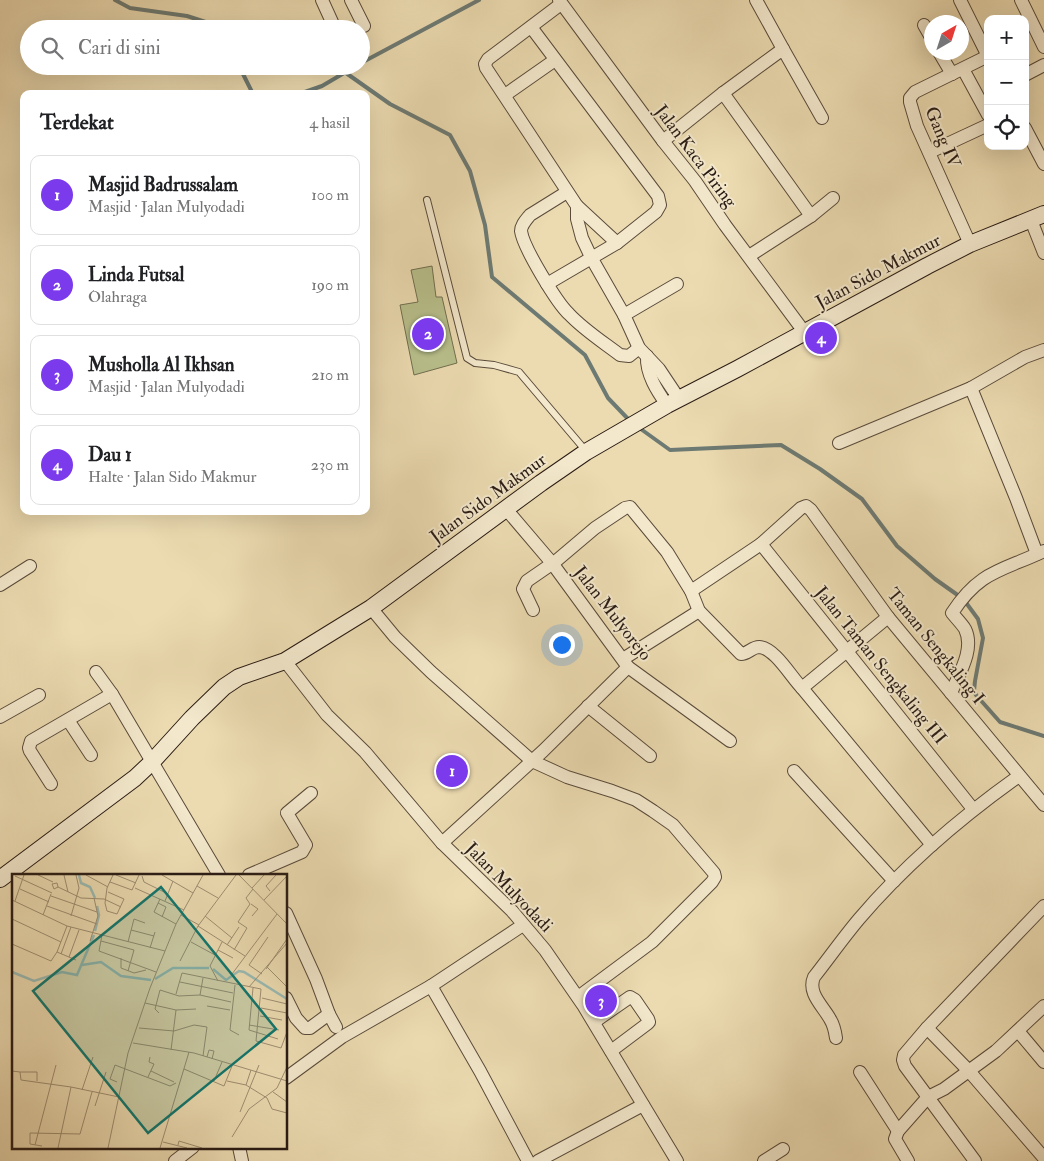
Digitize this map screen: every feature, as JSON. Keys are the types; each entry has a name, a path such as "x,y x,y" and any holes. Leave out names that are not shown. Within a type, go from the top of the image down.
{"main road":[{"name":"Jalan Sido Makmur","path":"2,872 135,778 152,763 192,718 224,687 239,677 285,661 371,608 586,452 673,402 927,266 970,244 1037,217"}],"street":[{"path":"322,0 331,20"},
{"path":"351,0 361,20"},
{"path":"756,0 822,118"},
{"path":"960,0 984,48"},
{"path":"1021,0 1044,47"},
{"path":"560,2 531,27 488,59 485,64 577,206 617,243"},
{"name":"Jalan Kaca Piring","path":"560,2 695,181 805,333"},
{"path":"531,27 658,196 660,202 659,209 656,212 617,243 547,284"},
{"path":"663,141 723,93 783,49"},
{"name":"Gang IV","path":"970,244 917,126 910,98 915,92 984,58"},
{"path":"505,95 555,60"},
{"path":"947,60 958,72 984,109"},
{"path":"1029,73 1044,65"},
{"path":"723,93 811,216"},
{"path":"930,152 984,127"},
{"path":"1029,136 1044,164"},
{"path":"567,192 530,215 522,227 523,238 547,284 569,314 620,355 629,356 643,352"},
{"path":"749,256 811,216 833,198"},
{"path":"577,206 579,229 592,259 643,352 659,368 673,402"},
{"path":"1037,217 1044,253"},
{"path":"624,315 677,284"},
{"path":"839,443 971,388 1025,357 1044,350"},
{"path":"951,693 967,656 969,639 964,628 952,614 972,587 989,574 1041,553 1016,498 971,388"},
{"name":"Taman Sengkaling I","path":"761,544 801,508 806,506 811,510 888,617 1044,805"},
{"path":"533,610 522,590 524,585 595,528 625,508 630,507 666,552 691,590 699,611 741,654 746,654 760,647 771,652 932,844"},
{"name":"Jalan Mulyorejo","path":"506,509 552,563 626,663 730,741"},
{"path":"691,590 761,544"},
{"name":"Jalan Taman Sengkaling III","path":"761,544 973,809"},
{"path":"0,585 30,566"},
{"path":"371,608 395,637 431,672 535,758 567,777 636,800 654,811 673,825 712,869 715,876 705,889 652,942 578,997"},
{"path":"442,843 535,758 588,706 626,663 699,611"},
{"path":"802,688 888,617"},
{"name":"Jalan Mulyodadi","path":"285,661 327,714 365,752 442,843 545,950 594,1022 677,1161"},
{"path":"96,672 112,694 218,874"},
{"path":"0,717 38,694"},
{"path":"51,784 30,751 29,744 33,739 112,694"},
{"path":"588,706 650,756"},
{"path":"68,720 91,754"},
{"path":"794,772 894,881"},
{"path":"836,1038 830,1019 816,999 812,982 814,977 859,919 894,881 932,844 973,809 1019,776"},
{"path":"264,872 288,856 302,852 305,848 306,845 286,813 311,793"},
{"path":"976,1161 905,1066 904,1056 928,1028 1044,906"},
{"path":"288,917 316,979 329,1014 336,1026"},
{"path":"288,1077 342,1037 431,986 523,925"},
{"path":"431,986 480,1071 528,1161"},
{"path":"594,1022 630,997 635,1000 648,1019 649,1022 647,1024 611,1051"},
{"path":"288,1002 296,1018 305,1028 310,1028 329,1014"},
{"path":"908,1161 896,1141 898,1131 928,1097 944,1089 996,1051 1044,1006"},
{"path":"928,1028 969,1071 1044,1158"},
{"path":"1018,1031 1044,1062"},
{"path":"860,1072 898,1131"},
{"path":"538,1161 643,1105"},
{"path":"175,1161 192,1148"},
{"path":"239,1148 242,1161"},
{"path":"764,1161 784,1150"}],"lane":[{"path":"427,200 466,358 476,364 494,365 519,372 586,452"}],"green space":[{"path":"432,266 436,297 442,297 457,363 414,375 400,305 418,302 411,270"}],"waterway":[{"path":"115,0 130,8 187,16 199,20"},
{"path":"370,58 479,0"},
{"path":"244,75 251,90"},
{"path":"310,90 322,86 341,75"},
{"path":"349,75 390,104 450,135 470,171 485,225 492,277 585,355 608,398 630,421"},
{"path":"638,427 670,450 781,445 820,469 862,499 897,546 935,579 959,596 978,619 983,638 975,681 974,691 976,695 1000,722 1044,736"}],"place":[{"name":"Linda Futsal","path":"428,334"},
{"name":"Dau 1","path":"821,338"},
{"name":"Masjid Badrussalam","path":"452,771"},
{"name":"Musholla Al Ikhsan","path":"601,1001"}]}
